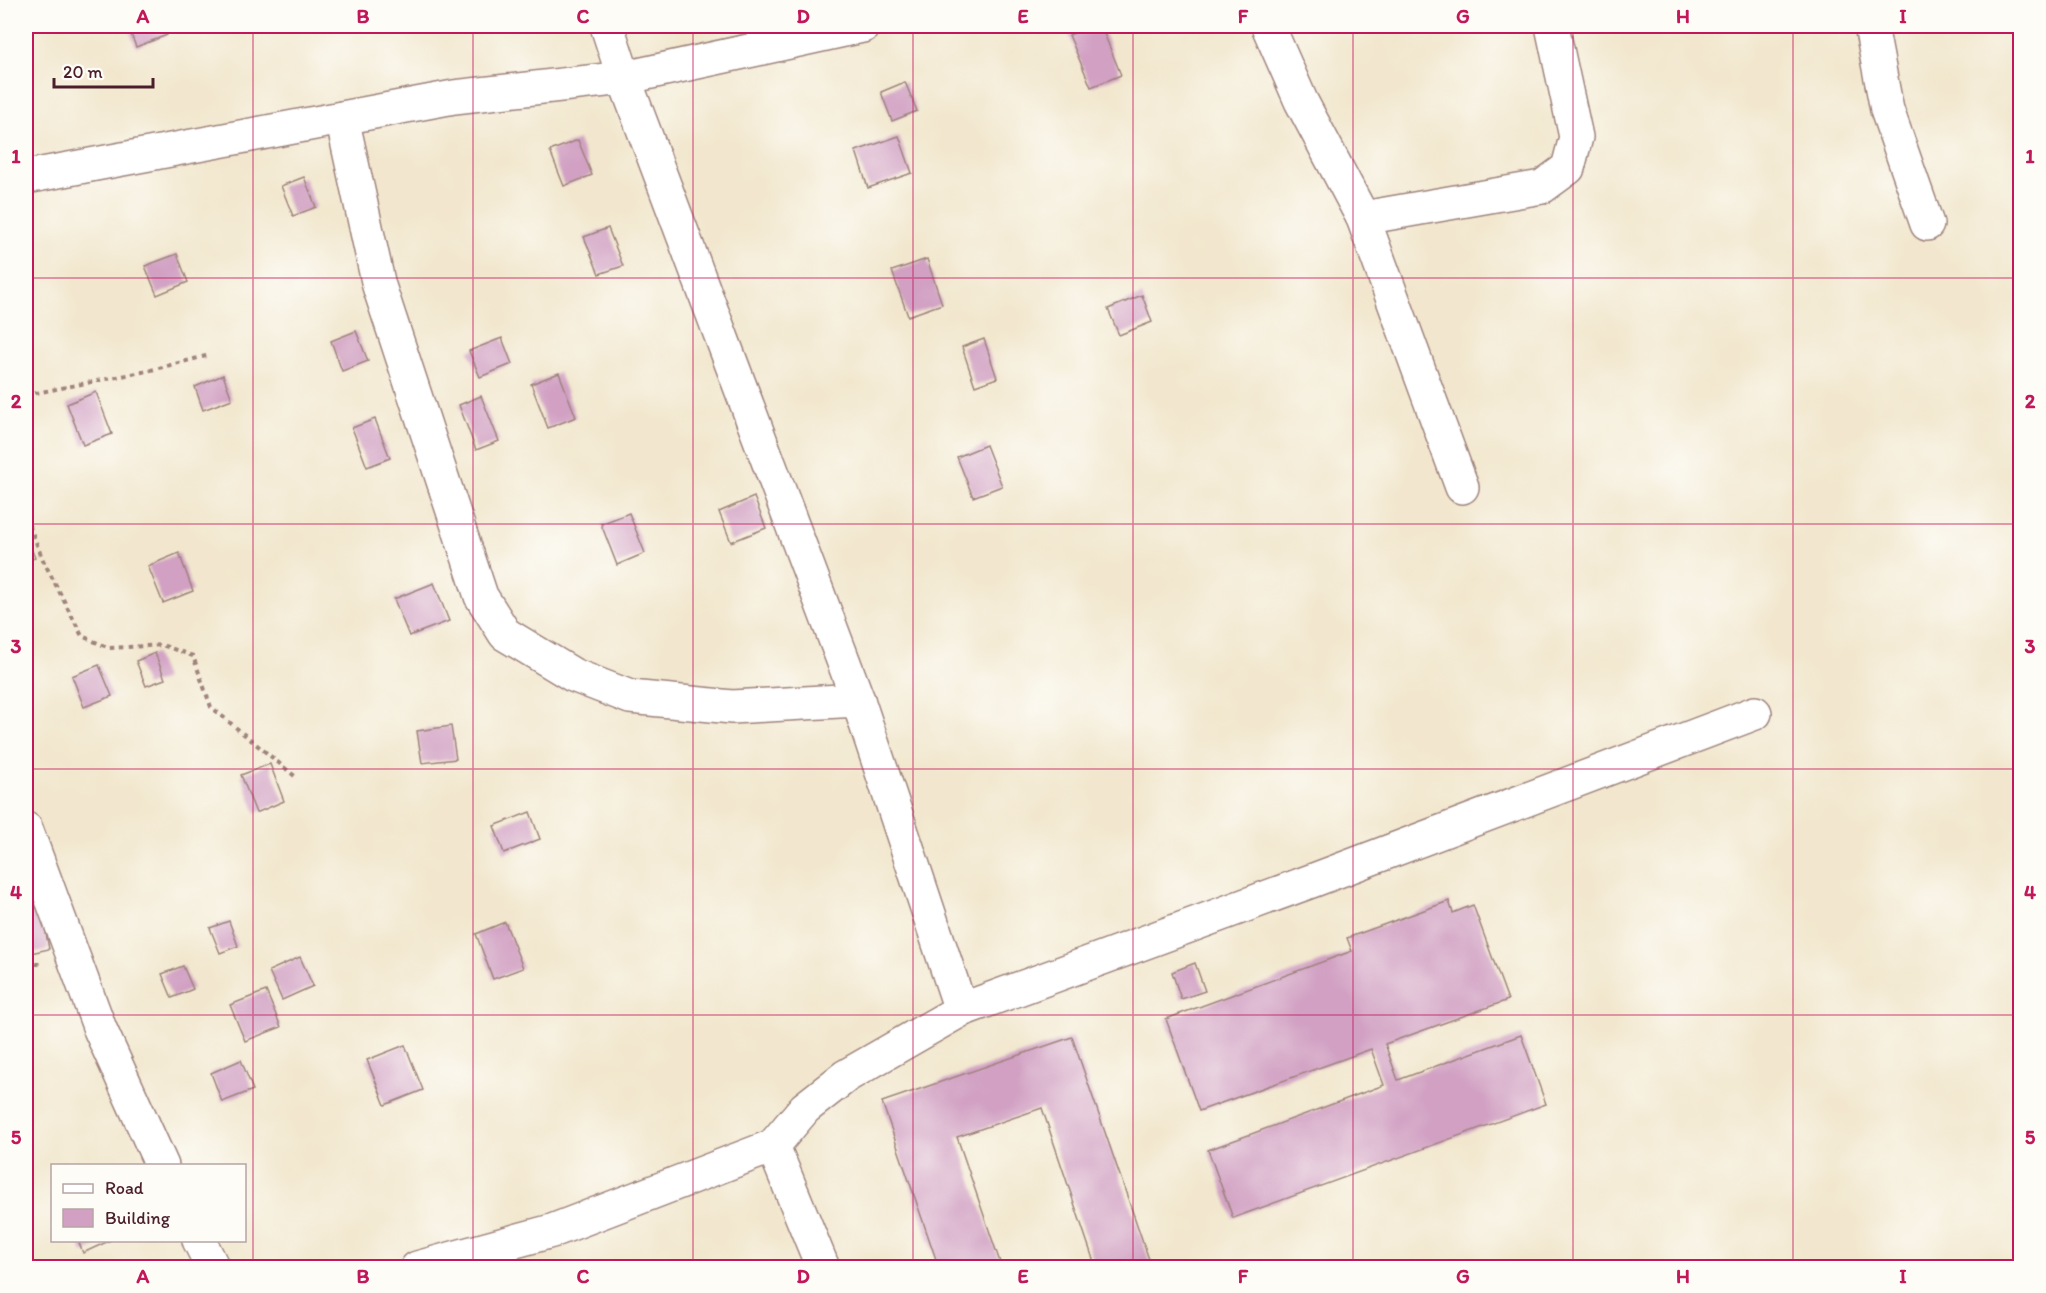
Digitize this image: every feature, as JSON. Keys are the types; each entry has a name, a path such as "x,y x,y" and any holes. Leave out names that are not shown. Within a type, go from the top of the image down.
{"street":[{"path":"607,26 624,78 858,700 961,1010"},
{"path":"26,177 454,97 624,78 863,26"},
{"path":"1268,26 1301,101 1364,218 1462,487"},
{"path":"1364,218 1542,187 1568,168 1576,137 1552,26"},
{"path":"1871,26 1887,110 1927,224"},
{"path":"342,118 379,286 481,596 505,634 573,675 630,697 732,707 858,700"},
{"path":"417,1268 552,1231 773,1146 805,1108 846,1076 961,1010 1314,880 1755,713"},
{"path":"26,829 96,1019 161,1164"},
{"path":"773,1146 823,1268"},
{"path":"200,1242 213,1268"}],"path":[{"path":"26,395 147,371 210,355"},
{"path":"26,517 43,560 82,636 109,648 162,645 193,656 211,707 297,778"}],"building":[{"path":"128,26 164,26 167,35 136,47"},
{"path":"1091,26 1101,26 1121,75 1091,87 1069,35"},
{"path":"905,82 917,111 892,121 881,92"},
{"path":"899,136 912,173 868,188 856,151"},
{"path":"578,140 592,175 564,186 550,151"},
{"path":"304,177 316,207 293,216 281,186"},
{"path":"608,228 623,266 599,274 584,237"},
{"path":"177,254 188,282 157,295 145,266"},
{"path":"927,259 942,304 908,316 892,271"},
{"path":"1142,295 1152,322 1119,335 1108,309"},
{"path":"356,331 368,361 342,371 331,341"},
{"path":"502,338 512,364 480,377 469,351"},
{"path":"984,339 997,378 975,386 962,347"},
{"path":"559,373 576,417 548,428 531,384"},
{"path":"223,375 232,399 203,410 195,387"},
{"path":"96,392 112,434 83,445 67,404"},
{"path":"481,396 499,441 476,450 459,405"},
{"path":"375,419 390,458 367,467 352,428"},
{"path":"986,445 1002,486 973,497 957,457"},
{"path":"754,497 766,528 731,542 719,512"},
{"path":"629,513 645,553 617,565 601,524"},
{"path":"29,543 35,558 26,561 26,545"},
{"path":"179,553 193,591 163,603 148,566"},
{"path":"434,583 449,621 409,636 394,599"},
{"path":"155,653 165,679 146,686 136,661"},
{"path":"99,665 112,696 84,707 72,676"},
{"path":"451,726 456,759 422,763 417,731"},
{"path":"270,764 284,801 256,813 241,775"},
{"path":"530,812 540,839 504,853 494,826"},
{"path":"1449,901 1453,913 1473,905 1508,1000 1385,1044 1398,1080 1521,1035 1546,1104 1233,1218 1208,1150 1384,1085 1371,1049 1199,1111 1166,1019 1352,951 1347,938"},
{"path":"41,907 49,949 26,954 26,910"},
{"path":"229,921 238,946 220,953 210,928"},
{"path":"505,922 523,968 493,979 476,934"},
{"path":"300,957 313,986 282,1000 269,971"},
{"path":"1195,963 1205,991 1181,999 1172,972"},
{"path":"183,966 193,989 172,998 162,974"},
{"path":"266,991 281,1027 245,1041 230,1005"},
{"path":"1072,1037 1152,1268 1096,1268 1042,1108 957,1137 1002,1268 939,1268 882,1102"},
{"path":"405,1045 423,1090 385,1105 367,1060"},
{"path":"241,1060 253,1090 222,1102 211,1073"},
{"path":"79,1242 107,1242 83,1253"}]}
